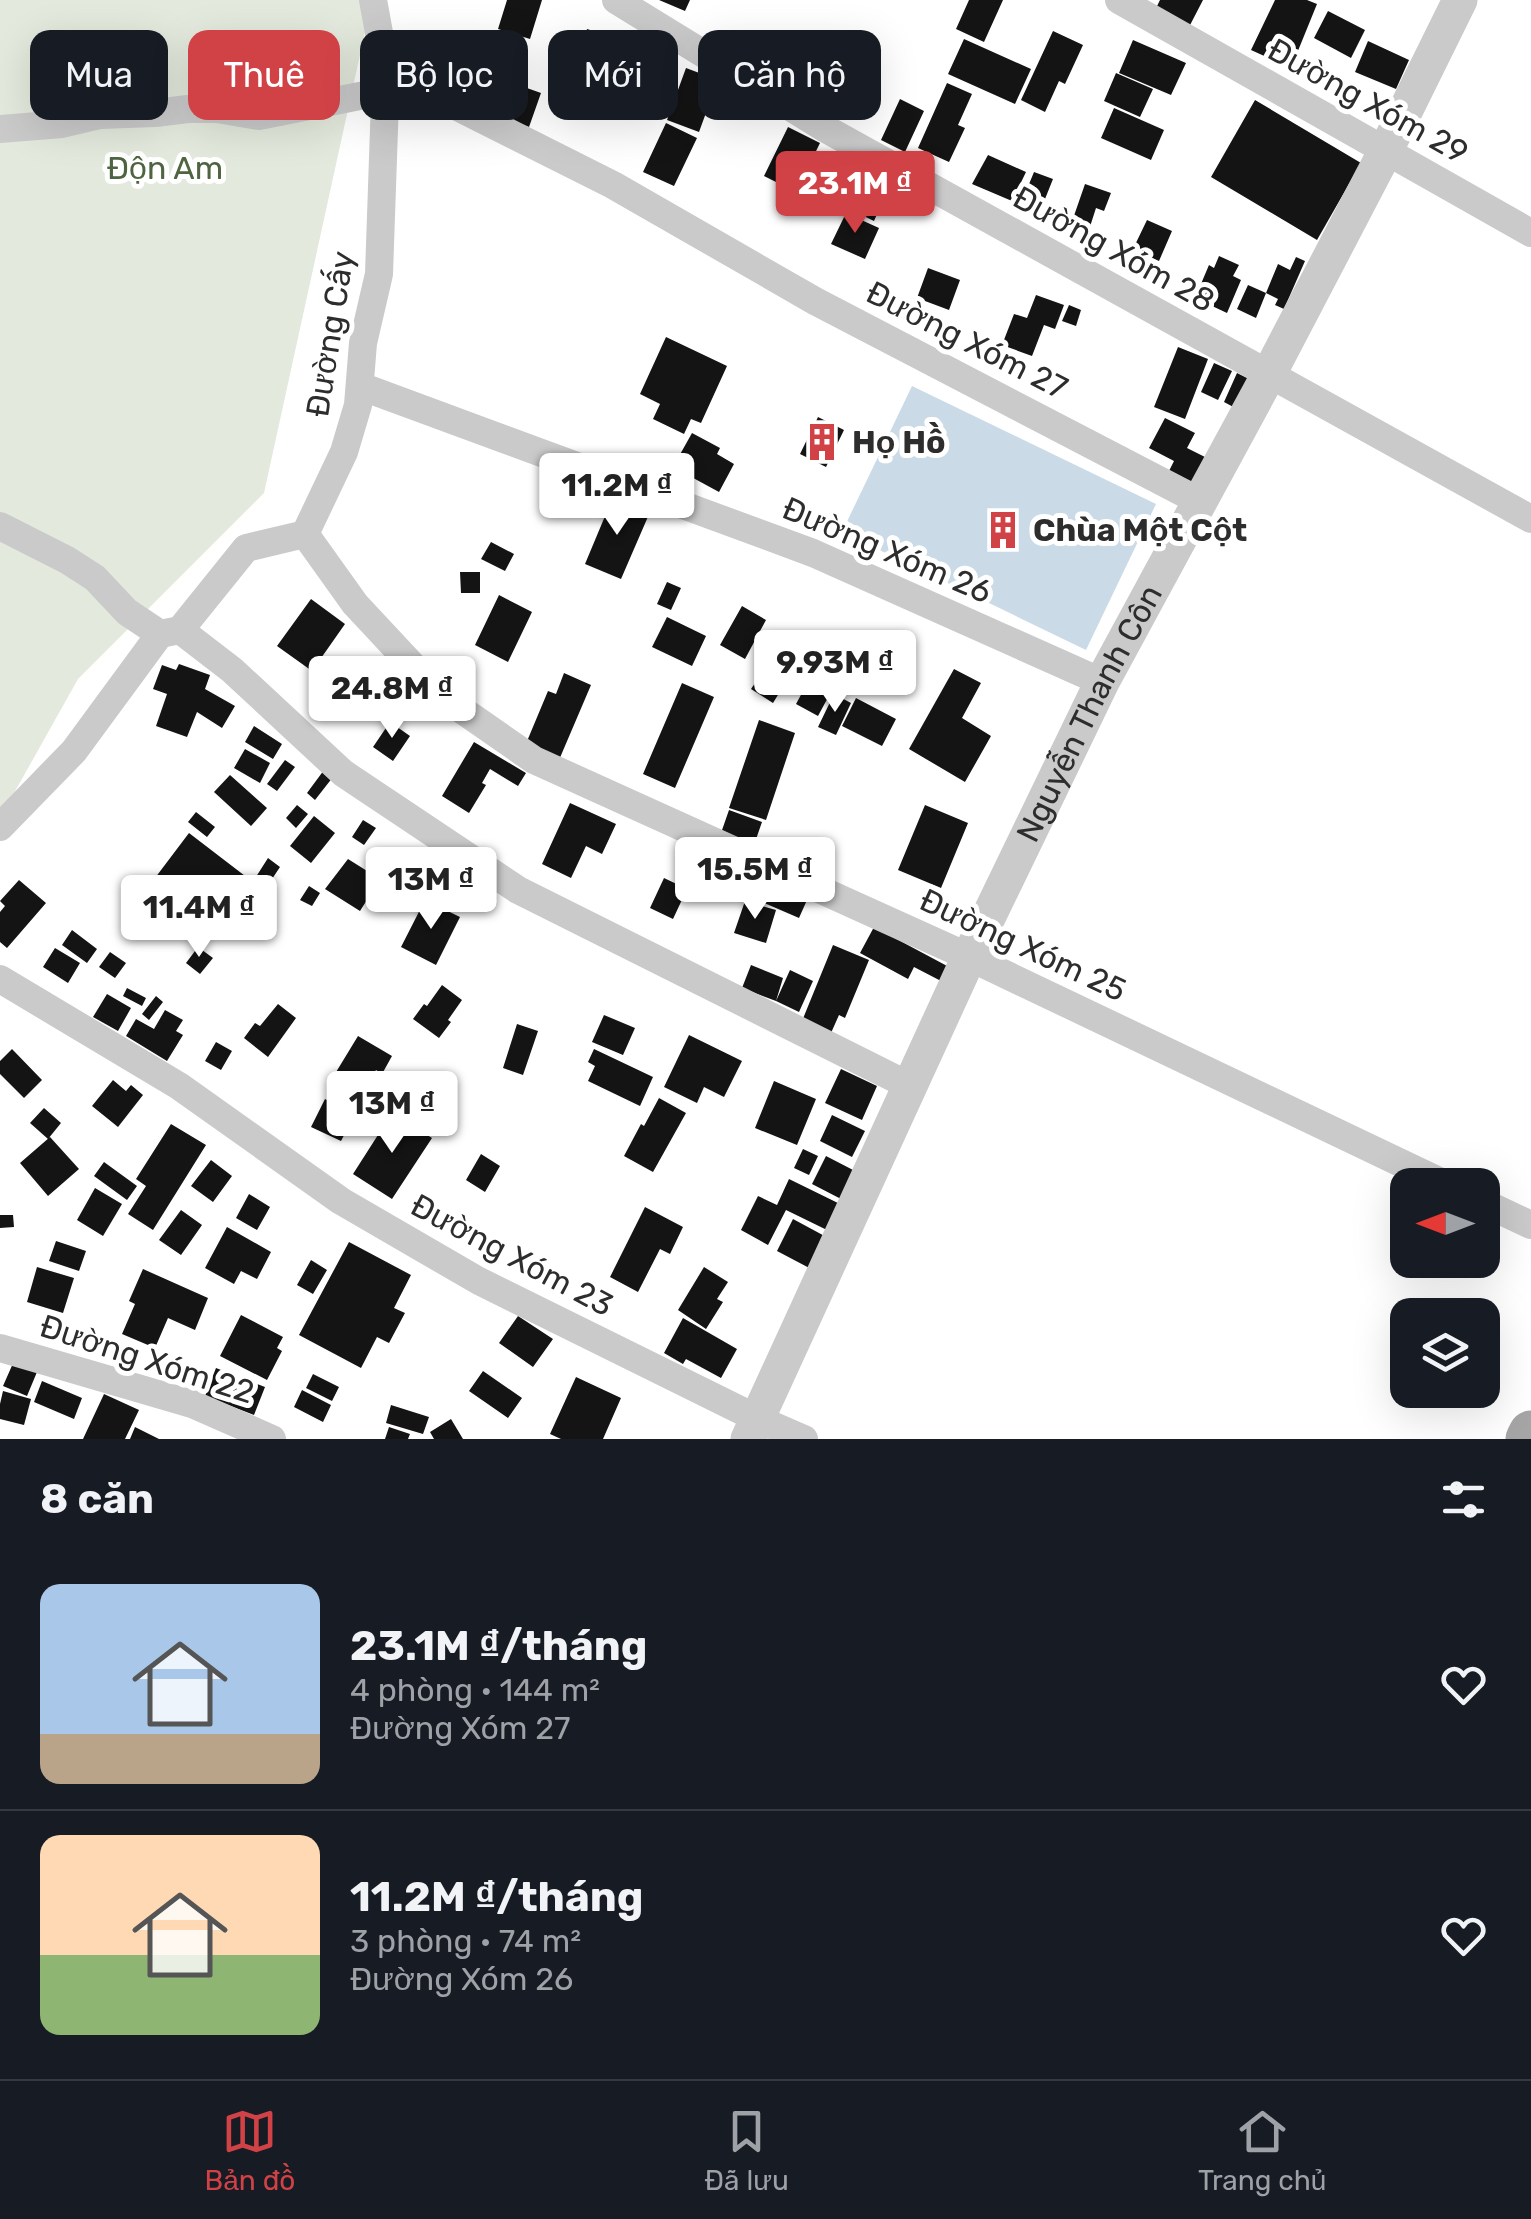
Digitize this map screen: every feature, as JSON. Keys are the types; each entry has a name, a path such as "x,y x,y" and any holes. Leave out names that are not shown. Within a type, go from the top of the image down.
{"street":[{"name":"Đường Cấy","path":"373,0 378,30"},
{"name":"Đường Xóm 28","path":"616,0 826,129 1531,518"},
{"name":"Đường Xóm 29","path":"1119,0 1531,233"},
{"name":"Nguyễn Thanh Côn","path":"753,1429 970,957 1102,682 1269,374 1460,0"},
{"path":"0,129 62,124 100,115 188,110 258,116 360,88"},
{"name":"Đường Cấy","path":"304,534 344,452 358,405 364,344 380,274 385,120"},
{"name":"Đường Xóm 27","path":"472,120 613,184 815,301 1199,501"},
{"name":"Đường Xóm 26","path":"360,386 814,553 1102,682"},
{"path":"0,526 68,560 95,578 127,612 170,632 232,670 343,773 518,890 910,1086"},
{"path":"0,827 74,751 170,632 246,548 304,534"},
{"name":"Đường Xóm 25","path":"304,534 355,604 439,694 534,760 970,957 1411,1168"},
{"name":"Đường Xóm 23","path":"0,979 179,1086 341,1201 479,1281 753,1429 804,1439"},
{"path":"1500,1210 1531,1225"},
{"name":"Đường Xóm 22","path":"0,1348 192,1404 272,1439"}],"green space":[{"name":"Độn Am","path":"0,0 372,0 365,30 360,30 360,55 264,493 78,679 0,818"}],"water":[{"path":"912,386 1156,504 1086,650 842,532"}],"building":[{"path":"507,0 542,0 530,39 528,30 498,29"},
{"path":"659,0 690,0 685,11"},
{"path":"969,0 1003,0 984,42 956,29"},
{"path":"1160,0 1203,0 1188,29 1154,12"},
{"path":"1275,0 1307,0 1317,4 1291,68 1251,50"},
{"path":"1328,11 1365,30 1351,58 1314,38"},
{"path":"1053,31 1083,45 1065,84 1059,81 1045,112 1021,100"},
{"path":"964,39 1031,69 1015,104 948,74"},
{"path":"1133,40 1186,63 1171,95 1119,73"},
{"path":"1368,41 1409,60 1396,89 1355,72"},
{"path":"686,68 698,72 698,120 703,120 699,132 667,120 678,120 678,90"},
{"path":"1116,73 1153,89 1140,117 1104,101"},
{"path":"947,83 972,94 958,125 965,128 949,162 918,148"},
{"path":"528,88 541,93 529,127 510,120 528,120"},
{"path":"900,99 924,111 905,152 881,140"},
{"path":"1255,100 1361,163 1317,240 1211,177"},
{"path":"1114,108 1164,130 1151,160 1101,138"},
{"path":"666,123 697,138 674,186 643,172"},
{"path":"788,127 820,143 796,192 764,176"},
{"path":"988,155 1026,172 1012,201 972,184"},
{"path":"1034,172 1053,179 1041,209 1022,201"},
{"path":"858,183 885,196 874,221 847,208"},
{"path":"1085,184 1111,193 1104,211 1096,208 1086,239 1068,233"},
{"path":"846,213 879,228 865,259 831,244"},
{"path":"1147,220 1172,231 1159,261 1133,249"},
{"path":"1219,256 1239,265 1233,276 1241,280 1227,313 1195,298 1209,265 1214,268"},
{"path":"1296,257 1305,261 1284,309 1275,305 1278,299 1266,293 1278,264 1290,270"},
{"path":"928,268 960,280 949,310 917,298"},
{"path":"1248,285 1266,293 1256,318 1237,309"},
{"path":"1036,295 1064,305 1055,329 1044,325 1032,356 1002,345 1014,314 1027,318"},
{"path":"1069,305 1081,310 1076,326 1062,321"},
{"path":"666,337 727,366 701,423 691,419 684,434 653,419 660,404 640,394"},
{"path":"1178,347 1208,359 1185,419 1154,407"},
{"path":"1214,363 1232,371 1218,400 1201,392"},
{"path":"1237,373 1253,381 1239,410 1224,402"},
{"name":"Họ Hồ","path":"818,417 844,430 826,467 800,454"},
{"path":"1165,418 1195,433 1187,448 1211,460 1194,494 1165,479 1174,461 1149,448"},
{"path":"692,433 720,448 717,454 734,464 719,492 673,467"},
{"path":"613,497 650,512 621,579 585,564"},
{"name":"Chùa Một Cột","path":"999,513 1018,521 1008,547 988,539"},
{"path":"491,542 514,554 505,571 481,559"},
{"path":"460,572 480,572 480,593 461,593"},
{"path":"667,582 681,588 671,610 657,604"},
{"path":"499,595 532,612 508,662 475,645"},
{"path":"311,599 345,624 312,671 277,646"},
{"path":"742,606 766,620 745,659 720,645"},
{"path":"667,617 706,636 692,666 652,647"},
{"path":"771,659 792,672 773,703 751,689"},
{"path":"179,664 210,675 205,689 235,706 222,728 197,712 187,737 156,726 167,694 153,689 162,665 176,670"},
{"path":"816,667 838,679 818,716 796,704"},
{"path":"954,669 981,683 962,718 991,736 965,782 909,749"},
{"path":"564,673 591,685 559,760 525,746 548,691 556,694"},
{"path":"682,683 714,697 675,788 643,774"},
{"path":"834,694 851,703 836,735 818,727"},
{"path":"856,698 896,719 882,746 842,726"},
{"path":"759,720 795,733 766,820 729,808"},
{"path":"390,722 410,736 393,761 373,747"},
{"path":"254,726 282,744 273,759 245,742"},
{"path":"474,742 526,773 518,786 490,769 482,783 486,785 469,813 442,796"},
{"path":"245,749 270,763 260,783 234,768"},
{"path":"285,760 295,767 277,791 267,784"},
{"path":"324,770 333,777 315,800 307,793"},
{"path":"230,775 267,808 251,826 214,792"},
{"path":"570,803 616,824 602,854 586,846 571,878 542,864"},
{"path":"297,805 308,814 296,828 286,818"},
{"path":"925,805 968,823 941,888 898,870"},
{"path":"729,810 762,822 754,845 721,833"},
{"path":"196,812 215,827 207,837 188,822"},
{"path":"314,816 335,833 311,863 290,846"},
{"path":"363,820 376,828 364,845 352,837"},
{"path":"189,833 249,879 229,906 187,880 176,895 155,878"},
{"path":"268,858 280,867 264,891 252,883"},
{"path":"348,859 383,881 360,911 325,889"},
{"path":"664,878 687,889 673,919 650,908"},
{"path":"19,880 46,903 7,948 0,942 0,912 5,906 0,901"},
{"path":"761,880 807,900 799,918 753,898"},
{"path":"309,886 320,893 312,906 300,900"},
{"path":"925,888 944,896 935,917 916,909"},
{"path":"250,889 260,896 249,909 240,902"},
{"path":"425,900 460,917 436,965 401,947"},
{"path":"745,901 776,910 766,943 734,933"},
{"path":"874,927 949,967 941,981 914,967 908,979 860,953"},
{"path":"72,930 97,949 87,963 62,945"},
{"path":"833,945 869,960 845,1018 839,1015 831,1033 802,1021"},
{"path":"198,947 213,958 200,974 186,963"},
{"path":"55,948 80,963 68,983 43,967"},
{"path":"110,952 126,963 115,978 99,967"},
{"path":"751,965 783,978 776,1001 742,988"},
{"path":"790,970 813,981 799,1012 776,1001"},
{"path":"442,985 462,1000 439,1038 413,1019"},
{"path":"127,988 146,998 142,1006 123,996"},
{"path":"107,994 131,1008 118,1031 93,1017"},
{"path":"156,996 163,1002 149,1020 142,1014"},
{"path":"278,1004 296,1018 268,1057 244,1038"},
{"path":"165,1010 183,1020 176,1031 183,1035 167,1061 126,1036 136,1019 154,1029"},
{"path":"604,1015 635,1028 623,1055 592,1042"},
{"path":"517,1024 538,1031 523,1075 503,1068"},
{"path":"689,1035 742,1061 724,1097 704,1087 697,1103 664,1087"},
{"path":"358,1036 392,1056 382,1074 376,1070 359,1100 330,1082"},
{"path":"216,1042 232,1051 221,1070 205,1061"},
{"path":"12,1049 42,1080 24,1098 0,1074 0,1061"},
{"path":"594,1049 653,1077 640,1106 588,1081 595,1066 588,1062"},
{"path":"841,1069 877,1086 862,1120 825,1103"},
{"path":"425,1071 455,1089 436,1122 406,1104"},
{"path":"113,1080 126,1091 131,1085 143,1095 118,1127 92,1106"},
{"path":"774,1081 816,1099 797,1145 755,1128"},
{"path":"659,1098 686,1113 653,1172 624,1156"},
{"path":"325,1099 355,1114 341,1141 311,1127"},
{"path":"44,1108 61,1123 48,1139 30,1123"},
{"path":"392,1113 432,1138 392,1199 353,1174"},
{"path":"832,1115 865,1131 852,1157 820,1141"},
{"path":"171,1124 206,1145 153,1230 128,1214 146,1186 136,1179"},
{"path":"50,1137 79,1169 48,1196 20,1163"},
{"path":"803,1149 818,1156 809,1175 794,1168"},
{"path":"481,1154 500,1166 485,1192 466,1180"},
{"path":"826,1156 855,1171 841,1199 812,1184"},
{"path":"211,1160 232,1176 213,1202 191,1186"},
{"path":"104,1162 137,1186 127,1200 94,1176"},
{"path":"789,1179 842,1205 829,1231 786,1210 768,1245 741,1230 758,1196 777,1205"},
{"path":"95,1188 122,1204 103,1236 77,1220"},
{"path":"249,1194 270,1207 257,1230 236,1218"},
{"path":"645,1207 683,1227 670,1254 660,1249 638,1292 610,1277"},
{"path":"181,1210 202,1225 181,1255 159,1240"},
{"path":"0,1215 13,1215 14,1227 0,1228"},
{"path":"793,1219 832,1240 815,1271 777,1251"},
{"path":"227,1227 271,1252 257,1279 241,1271 234,1284 205,1268"},
{"path":"56,1241 86,1251 79,1271 49,1261"},
{"path":"349,1242 411,1275 394,1308 405,1313 389,1343 377,1337 361,1368 299,1335"},
{"path":"311,1260 327,1270 313,1294 297,1285"},
{"path":"37,1267 74,1278 63,1313 27,1302"},
{"path":"704,1267 728,1282 717,1299 723,1302 706,1329 678,1310"},
{"path":"143,1269 208,1298 195,1330 168,1318 155,1348 122,1334 135,1304 129,1301"},
{"path":"241,1315 283,1337 277,1348 282,1351 267,1380 220,1356"},
{"path":"518,1316 553,1339 533,1367 499,1343"},
{"path":"683,1318 737,1349 721,1378 686,1359 683,1364 664,1353"},
{"path":"14,1361 37,1372 27,1396 3,1386"},
{"path":"216,1368 265,1387 254,1415 205,1396"},
{"path":"483,1371 522,1398 508,1418 469,1391"},
{"path":"313,1374 339,1387 332,1401 306,1388"},
{"path":"576,1377 621,1398 603,1439 561,1439 550,1434"},
{"path":"42,1381 82,1398 74,1419 34,1402"},
{"path":"302,1390 331,1405 323,1422 294,1407"},
{"path":"3,1391 31,1399 24,1425 0,1419"},
{"path":"104,1394 139,1410 125,1439 83,1439"},
{"path":"391,1405 429,1417 423,1434 386,1423"},
{"path":"451,1419 463,1439 434,1439 430,1432"},
{"path":"135,1427 159,1439 130,1439"},
{"path":"389,1427 410,1434 408,1439 385,1439"}],"place":[{"name":"Họ Hồ","path":"822,442"},
{"name":"Chùa Một Cột","path":"1003,530"}]}
